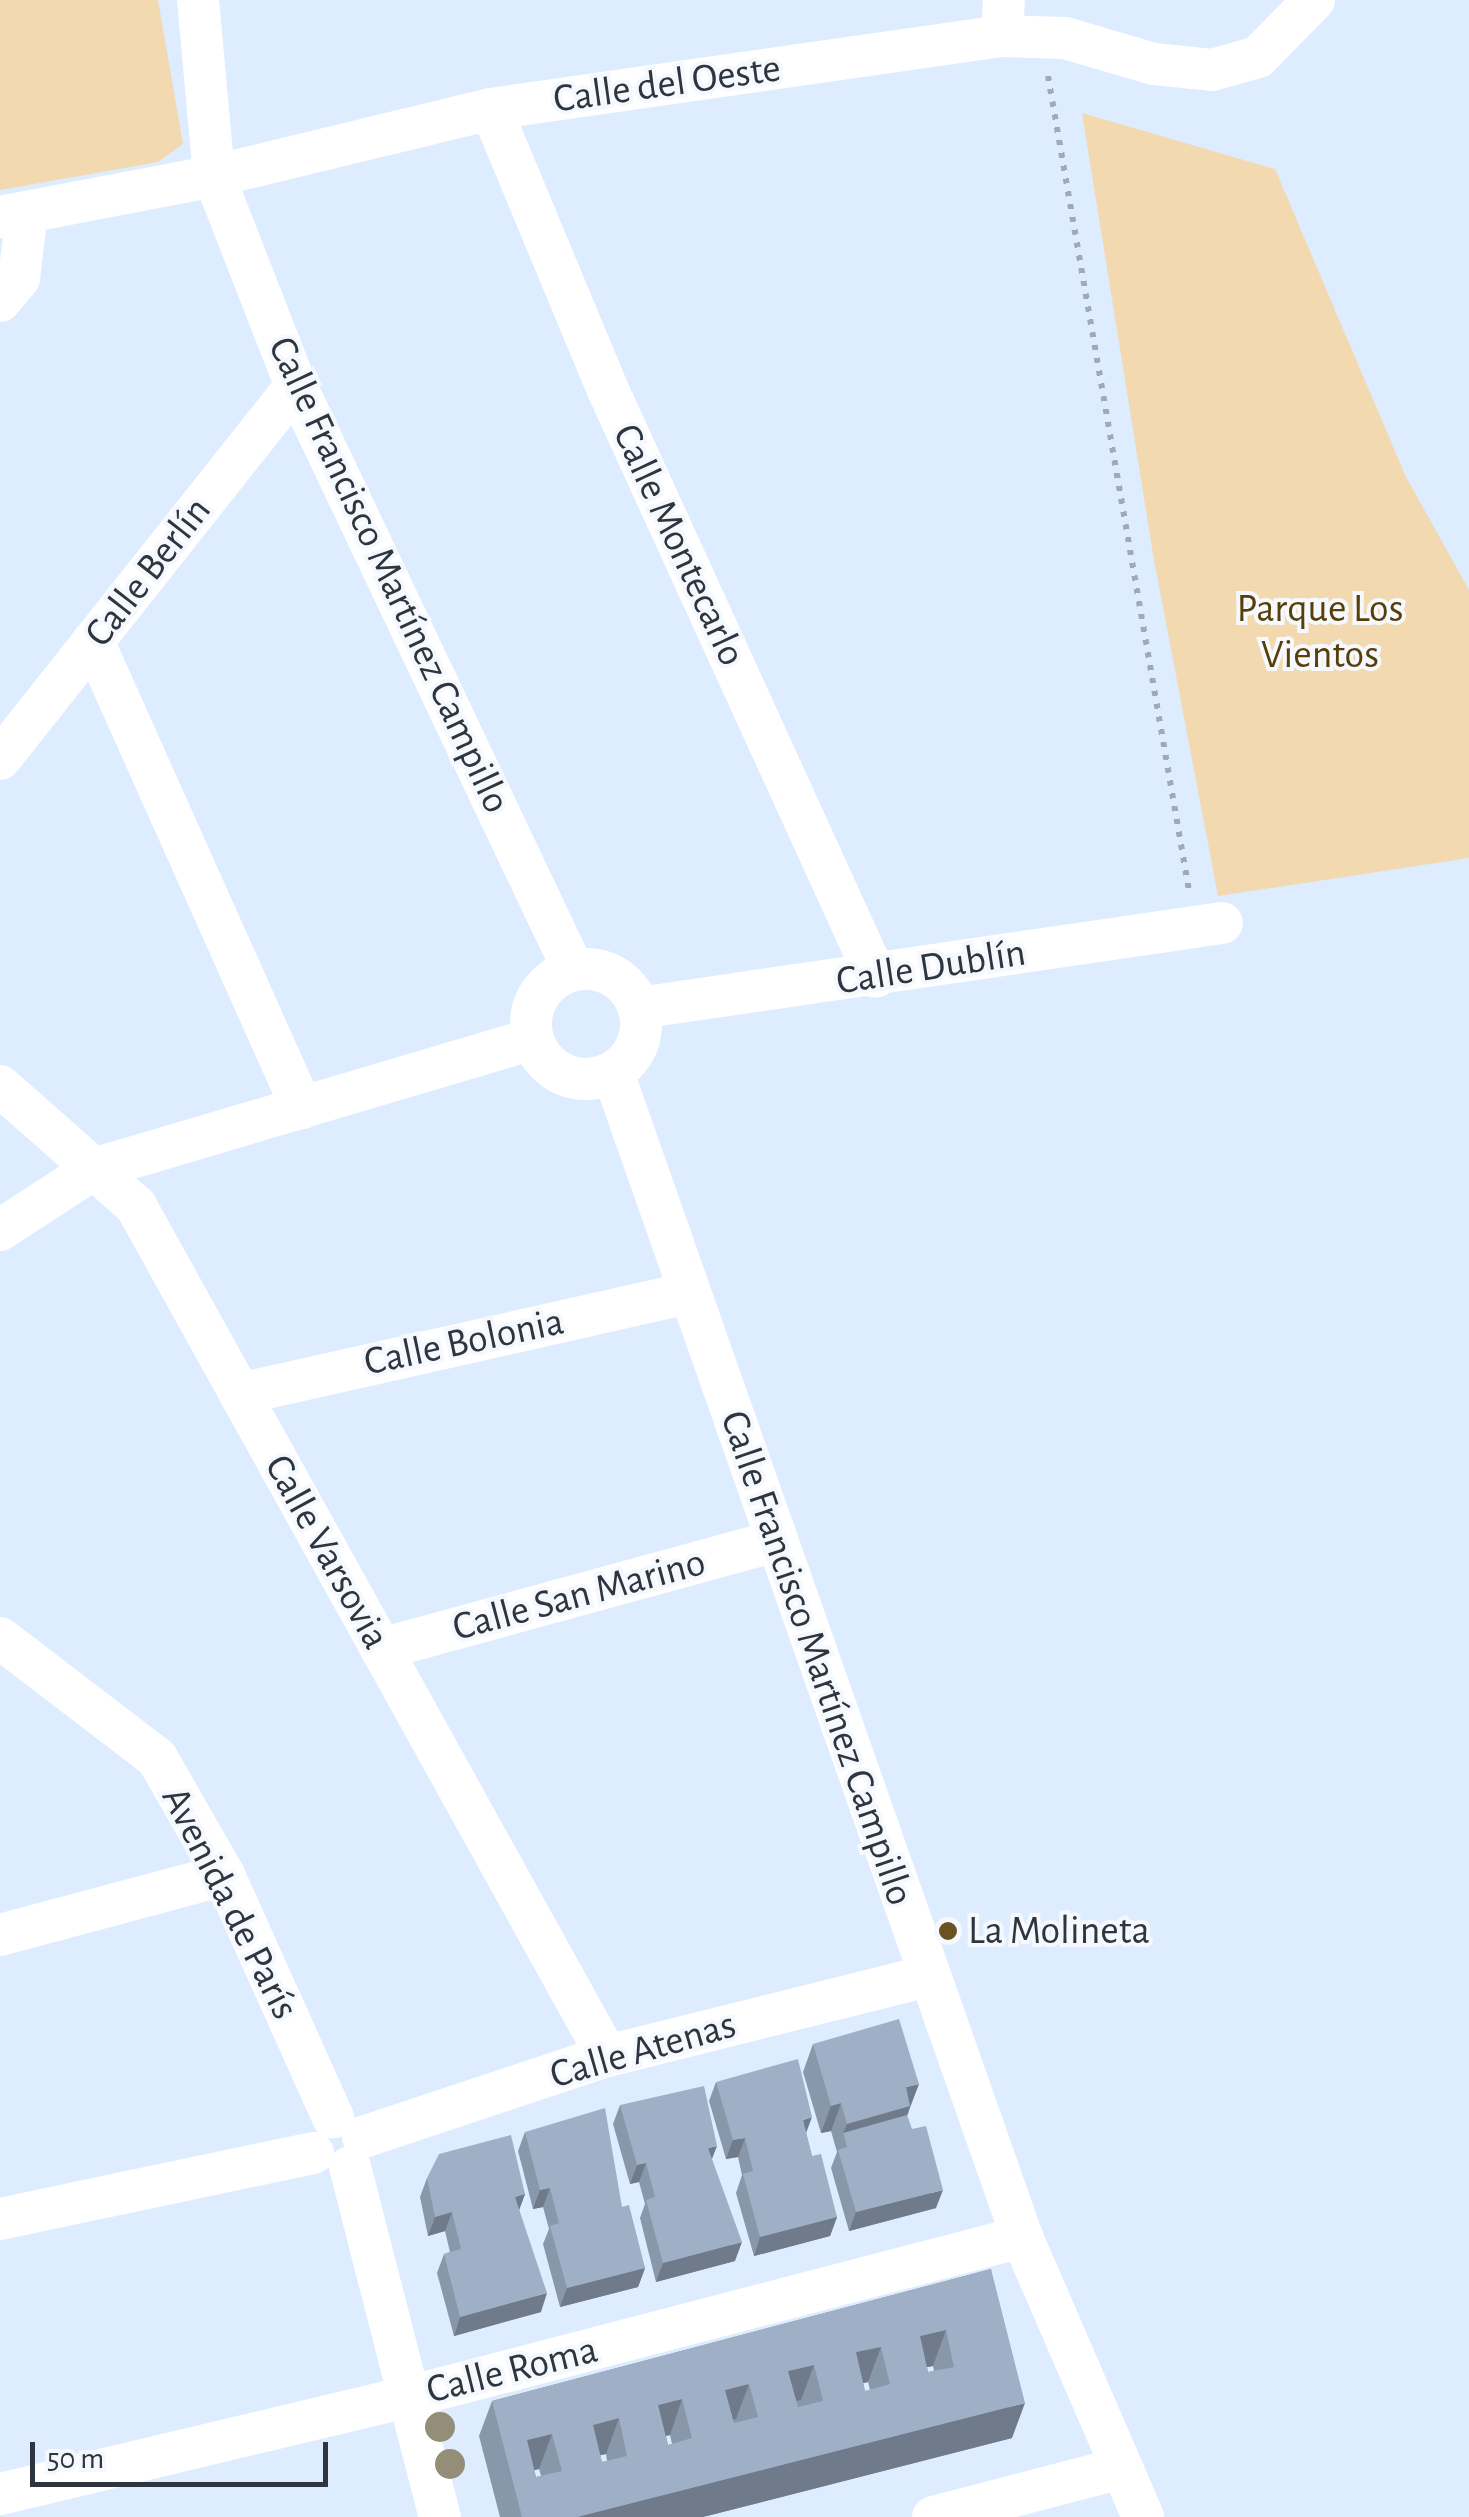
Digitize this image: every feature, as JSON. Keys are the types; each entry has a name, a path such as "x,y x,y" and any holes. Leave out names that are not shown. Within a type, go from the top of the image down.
{"street":[{"name":"Calle Francisco Martínez Campillo","path":"198,0 214,176 296,386 574,970"},
{"name":"Calle del Oeste","path":"14,215 214,176 490,110 1016,24 1154,64 1212,70 1258,57 1314,0"},
{"name":"Calle Montecarlo","path":"490,110 608,390 876,977"},
{"path":"0,301 18,278 14,215"},
{"name":"Calle Berlín","path":"0,759 296,386"},
{"path":"94,641 302,1108"},
{"name":"Calle Dublín","path":"639,1008 876,977 1208,925"},
{"path":"574,970 620,980 639,1008 637,1045 612,1073 581,1080 565,1075 539,1054 532,1040 530,1022 543,988 574,970"},
{"path":"0,1230 94,1169 532,1040"},
{"name":"Calle Francisco Martínez Campillo","path":"612,1073 1022,2237 1117,2469 1143,2517"},
{"name":"Calle Varsovia","path":"0,1086 136,1206 607,2056"},
{"name":"Calle Bolonia","path":"240,1394 690,1293"},
{"name":"Calle San Marino","path":"381,1649 776,1541"},
{"name":"Avenida de París","path":"0,1638 157,1758 224,1875 340,2144 440,2517"},
{"path":"0,1935 224,1875"},
{"name":"Calle Atenas","path":"0,2218 340,2144 607,2056 928,1976"},
{"name":"Calle Roma","path":"0,2494 408,2397 1022,2237"},
{"path":"933,2517 1117,2469"}],"path":[{"path":"1016,24 1208,925"}],"green space":[{"path":"0,0 158,0 183,144 158,162 0,190"},
{"name":"Parque Los Vientos","path":"1082,113 1275,169 1406,477 1469,590 1469,858 1218,896 1154,560"}],"building":[{"path":"899,2019 919,2084 906,2087 910,2106 847,2124 841,2103 831,2106 813,2044"},
{"path":"798,2059 812,2117 803,2120 812,2156 821,2154 837,2217 760,2237 743,2174 753,2171 745,2138 733,2140 716,2082"},
{"path":"704,2086 717,2146 708,2148 742,2242 663,2263 646,2200 655,2197 646,2163 637,2165 620,2105"},
{"path":"605,2108 622,2207 629,2205 645,2268 567,2288 550,2226 559,2223 550,2188 540,2190 525,2132"},
{"path":"907,2115 912,2129 926,2126 943,2190 856,2212 838,2150 847,2147 843,2133"},
{"path":"511,2135 525,2194 515,2197 547,2293 460,2317 444,2254 461,2249 452,2212 435,2217 427,2178 439,2154"},
{"path":"991,2269 1025,2403 577,2517 522,2517 492,2401","holes":["946,2330 954,2367 928,2372 920,2336","881,2347 890,2384 865,2391 856,2352","814,2365 823,2401 798,2407 788,2371","749,2384 758,2417 734,2423 725,2390","682,2399 692,2438 668,2445 658,2405","619,2418 627,2456 602,2462 593,2425","552,2434 562,2471 536,2477 527,2440"]}],"place":[{"name":"La Molineta","path":"948,1931"}]}
